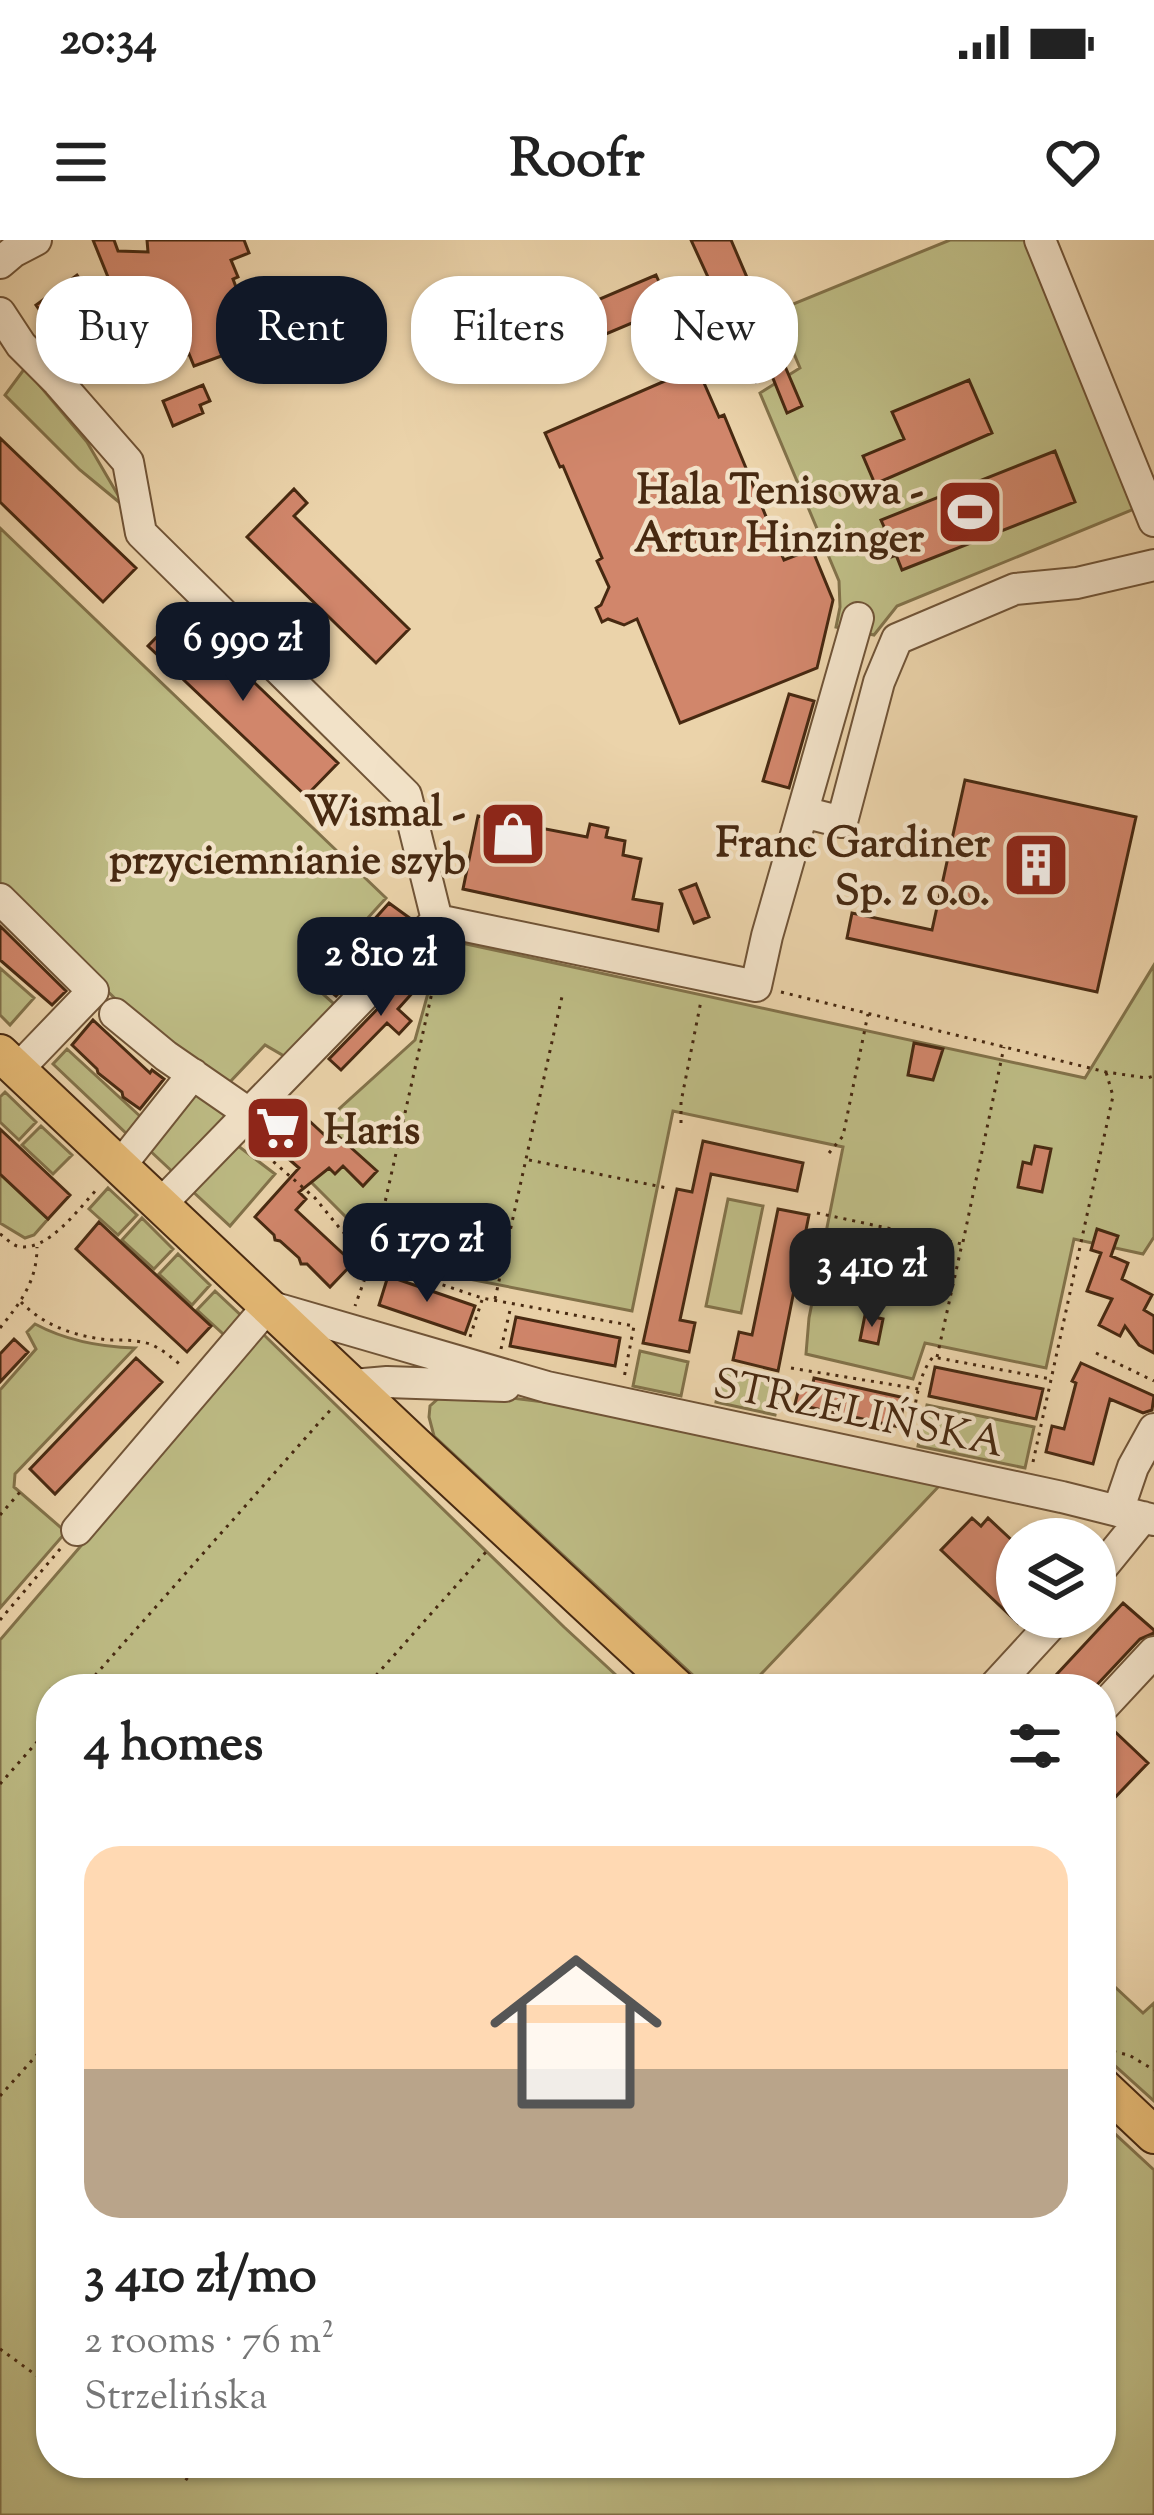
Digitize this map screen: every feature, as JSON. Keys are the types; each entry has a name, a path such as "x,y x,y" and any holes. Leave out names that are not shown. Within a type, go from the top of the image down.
{"main road":[{"path":"9,1061 268,1306 344,1395 414,1444 662,1674"},
{"path":"1116,2087 1154,2135"}],"street":[{"path":"0,263 35,240"},
{"path":"1040,240 1154,521"},
{"path":"0,313 21,345 128,462 141,533 406,795 431,926"},
{"path":"803,812 842,822 879,682 897,639 1015,589 1077,583 1154,565"},
{"path":"431,926 756,986 858,618"},
{"path":"1,903 93,991 9,1061"},
{"path":"161,1204 431,926"},
{"path":"116,1014 193,1074 243,1121"},
{"path":"120,1166 193,1074"},
{"path":"76,1530 268,1306"},
{"name":"STRZELIŃSKA","path":"268,1306 547,1388 1138,1516"},
{"path":"344,1395 389,1340"},
{"path":"414,1444 411,1419 433,1383"},
{"name":"STRZELIŃSKA","path":"344,1395 433,1383 547,1388"},
{"path":"1116,1547 1138,1516 1133,1467 1154,1429"},
{"path":"1006,1674 1039,1638"},
{"path":"1116,1693 1154,1652"}],"path":[{"path":"353,1314 373,1256 437,970 431,926"},
{"path":"681,1123 705,977"},
{"path":"756,986 1106,1072 1154,1076"},
{"path":"495,1301 563,992"},
{"path":"829,1154 843,1136 868,1014"},
{"path":"937,1357 1004,1047"},
{"path":"1026,1489 1114,1096 1106,1072"},
{"path":"243,1121 342,1231 373,1256 482,1298 634,1326 619,1403"},
{"path":"527,1160 667,1187"},
{"path":"0,1234 17,1246 37,1245 53,1236 120,1166"},
{"path":"817,1214 962,1244"},
{"path":"0,1328 32,1284 37,1245"},
{"path":"463,1362 482,1298"},
{"path":"21,1302 53,1326 84,1336 133,1340 161,1350"},
{"path":"496,1372 511,1304"},
{"path":"1096,1353 1154,1381"},
{"path":"905,1464 927,1362 937,1357 1051,1379"},
{"path":"791,1368 919,1389"},
{"path":"96,1674 344,1395"},
{"path":"0,1515 20,1492"},
{"path":"0,1620 76,1530"},
{"path":"377,1674 487,1552"},
{"path":"0,1784 36,1743"},
{"path":"1116,2052 1154,2070"},
{"path":"0,2096 36,2056"},
{"path":"0,2349 36,2375"}],"shaded area":[{"path":"950,240 1026,240 1139,507 897,606 874,635 836,627 839,581 760,393 774,384 798,384 798,302"},
{"path":"25,368 87,442 125,507 80,470 5,395"},
{"path":"0,528 386,898 365,921 372,931 316,988 340,1009 291,1060 265,1045 228,1084 128,1011 0,887"},
{"path":"443,939 1085,1078 1154,965 1154,1237 1143,1254 1074,1239 1046,1368 925,1343 913,1379 806,1354 843,1147 673,1111 632,1311 423,1270 351,1222 301,1172 339,1109 415,1040"},
{"path":"0,968 34,998 10,1025 0,1015"},
{"path":"67,1049 142,1118 127,1134 53,1064"},
{"path":"194,1090 233,1118 177,1176 146,1147"},
{"path":"5,1092 36,1122 19,1140 0,1122 0,1097"},
{"path":"41,1126 72,1155 53,1174 22,1145"},
{"path":"233,1142 275,1174 230,1226 189,1188"},
{"path":"0,1174 48,1219 34,1235 25,1238 0,1223"},
{"path":"108,1188 137,1215 118,1235 89,1209"},
{"path":"728,1199 763,1206 741,1313 706,1306"},
{"path":"142,1218 173,1249 154,1269 122,1240"},
{"path":"178,1254 210,1285 192,1305 159,1274"},
{"path":"215,1291 248,1322 232,1342 197,1310"},
{"path":"35,1324 84,1342 135,1348 15,1474 14,1487 66,1532 0,1608 0,1390 36,1349 27,1332"},
{"path":"263,1334 615,1674 36,1674 36,2478 1116,2478 1116,2135 1154,2170 1154,2515 0,2515 0,1640"},
{"path":"640,1351 688,1362 681,1396 633,1386"},
{"path":"723,1368 782,1381 775,1415 716,1402"},
{"path":"496,1396 560,1404 941,1484 761,1674 692,1674 434,1436 430,1406 440,1397"},
{"path":"927,1405 1034,1427 1025,1468 918,1446"},
{"path":"1116,1988 1143,2013 1154,2003 1154,2101 1116,2067"}],"building":[{"path":"93,240 114,240 118,251 148,252 147,240 244,240 249,253 231,260 238,276 216,276 216,358 194,366 192,276 108,276"},
{"path":"691,240 731,240 746,276 707,276"},
{"path":"631,286 631,323 607,334 607,296"},
{"path":"969,380 992,433 875,484 863,456 904,439 892,412"},
{"name":"Franc Gardiner Sp. z o.o.","path":"658,384 704,384 719,417 724,415 784,560 812,549 833,600 817,668 680,723 637,619 624,625 608,619 602,622 596,608 609,587 597,561 602,558 545,433"},
{"path":"775,384 793,384 802,406 787,413"},
{"path":"203,385 210,401 200,405 203,413 173,426 163,401"},
{"path":"0,438 136,568 103,602 0,502"},
{"path":"1055,451 1075,502 902,570 896,555 886,559 880,542 889,538 881,520"},
{"path":"294,489 307,503 294,516 409,629 376,663 247,537"},
{"path":"181,612 338,763 306,796 148,646"},
{"path":"789,694 814,701 789,788 763,781"},
{"name":"Franc Gardiner Sp. z o.o.","path":"965,780 1136,817 1097,992 847,938 852,913 932,930"},
{"path":"478,816 587,837 590,824 608,828 606,837 625,841 623,855 641,859 633,899 662,904 658,931 463,889"},
{"path":"696,884 709,917 694,923 680,890"},
{"path":"389,903 411,919 336,996 326,988 381,930 372,922"},
{"path":"0,926 66,991 52,1005 0,960"},
{"path":"422,963 428,968 424,980 398,1009 411,1021 399,1034 387,1023 341,1070 329,1059"},
{"path":"93,1020 150,1073 164,1079 140,1109 72,1045"},
{"path":"914,1043 943,1049 933,1080 908,1075"},
{"path":"288,1101 332,1142 338,1136 377,1171 363,1186 343,1166 335,1174 329,1168 299,1192 306,1199 296,1210 353,1263 330,1287 255,1217 299,1168 258,1132"},
{"path":"0,1129 70,1195 48,1219 0,1174"},
{"path":"703,1141 803,1163 797,1191 711,1174 680,1320 695,1323 689,1352 643,1343 677,1189 692,1192"},
{"path":"1035,1146 1051,1149 1042,1192 1018,1187 1023,1162 1031,1164"},
{"path":"778,1209 809,1215 778,1371 733,1360 739,1332 752,1335"},
{"path":"99,1222 211,1326 187,1352 76,1249"},
{"path":"1097,1229 1118,1236 1111,1256 1128,1263 1122,1279 1152,1295 1144,1310 1154,1316 1154,1353 1139,1345 1125,1326 1120,1336 1099,1325 1112,1299 1087,1291 1101,1253 1091,1250"},
{"path":"388,1276 475,1306 465,1334 379,1305"},
{"path":"865,1315 883,1319 878,1344 860,1340"},
{"path":"516,1317 620,1338 615,1366 510,1346"},
{"path":"14,1339 28,1352 0,1382 0,1354"},
{"path":"136,1358 162,1382 55,1494 30,1469"},
{"path":"1081,1363 1154,1396 1152,1410 1143,1413 1110,1399 1093,1464 1046,1452 1052,1426 1064,1429 1076,1383 1072,1381"},
{"path":"935,1367 1043,1389 1036,1419 929,1396"},
{"path":"814,1378 905,1398 899,1427 795,1404 800,1384 812,1387"},
{"path":"972,1518 981,1526 988,1518 996,1525 996,1602 941,1550"},
{"path":"1123,1603 1154,1633 1140,1639 1107,1674 1057,1674 1090,1638 1116,1638 1116,1611"},
{"path":"1116,1733 1148,1763 1116,1796"}],"place":[{"name":"Hala Tenisowa - Artur Hinzinger","path":"970,512"},
{"name":"Wismal - przyciemnianie szyb","path":"513,834"},
{"name":"Franc Gardiner Sp. z o.o.","path":"1036,865"},
{"name":"Haris","path":"278,1128"}]}
